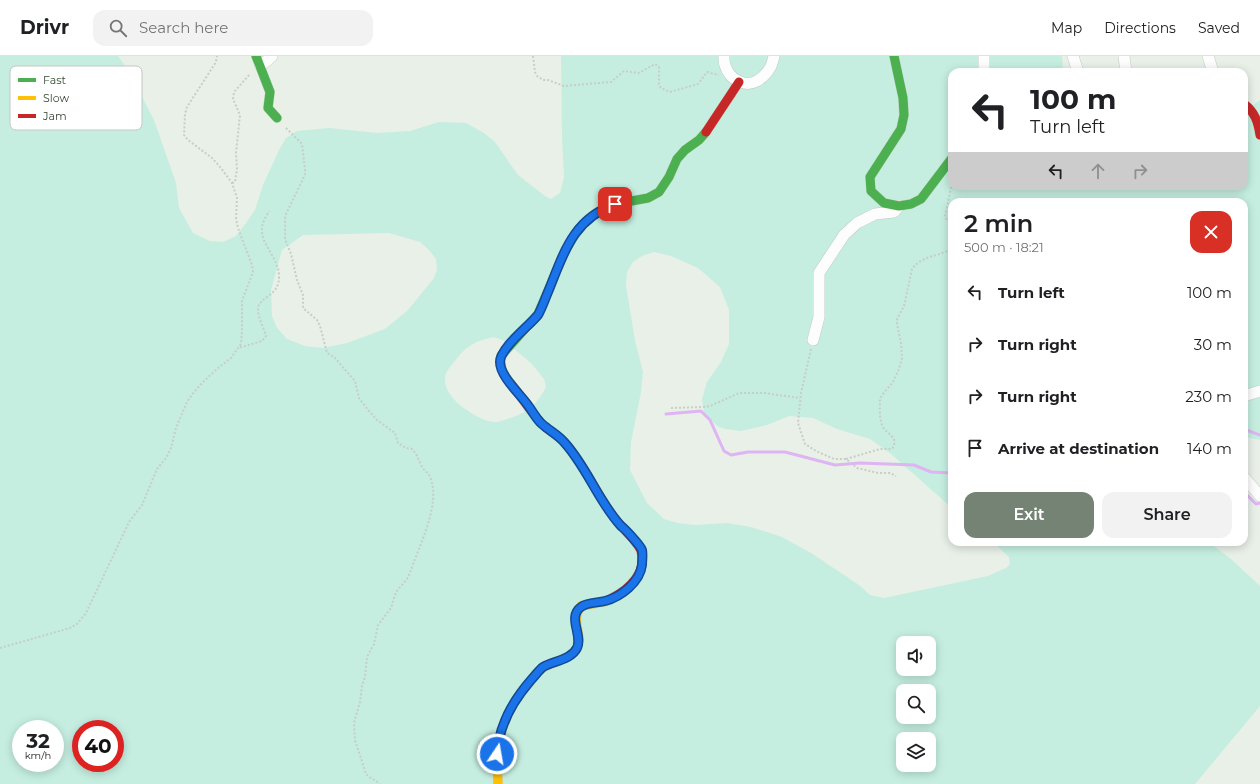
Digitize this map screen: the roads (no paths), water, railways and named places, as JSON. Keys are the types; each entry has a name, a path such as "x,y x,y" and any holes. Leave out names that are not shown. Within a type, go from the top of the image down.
{"street":[{"path":"272,56 268,60 258,61 270,92 268,108 277,118"},
{"path":"724,56 725,66 730,74 743,84 753,83 762,78 770,68 774,56"},
{"path":"894,56 903,98 904,115 901,130 870,177 871,191 884,203 899,206 911,204 921,199 948,163"},
{"path":"984,56 984,68"},
{"path":"1073,56 1077,68"},
{"path":"1124,56 1126,68"},
{"path":"1208,56 1212,68"},
{"path":"498,784 497,754 502,726 516,698 542,668 573,653 579,640 575,619 577,611 581,606 608,600 617,596 629,588 642,568 641,549 616,520 599,496 584,468 566,444 556,434 541,424 507,378 500,363 501,356 538,314 565,251 576,233 591,217 605,208 615,204 648,198 659,192 677,159 685,150 699,140 710,127 739,82"},
{"path":"1248,108 1254,114 1258,123 1260,135"},
{"path":"813,340 819,317 819,273 844,235 857,223 875,214 894,212 899,206"},
{"path":"1248,395 1260,391"},
{"path":"1248,482 1260,496"}],"waterway":[{"path":"666,414 701,411 710,420 724,451 731,455 748,452 785,452 835,465 860,463 914,465 931,472 948,473"},
{"path":"1248,430 1260,435"},
{"path":"1248,496 1256,504 1260,503"}]}
